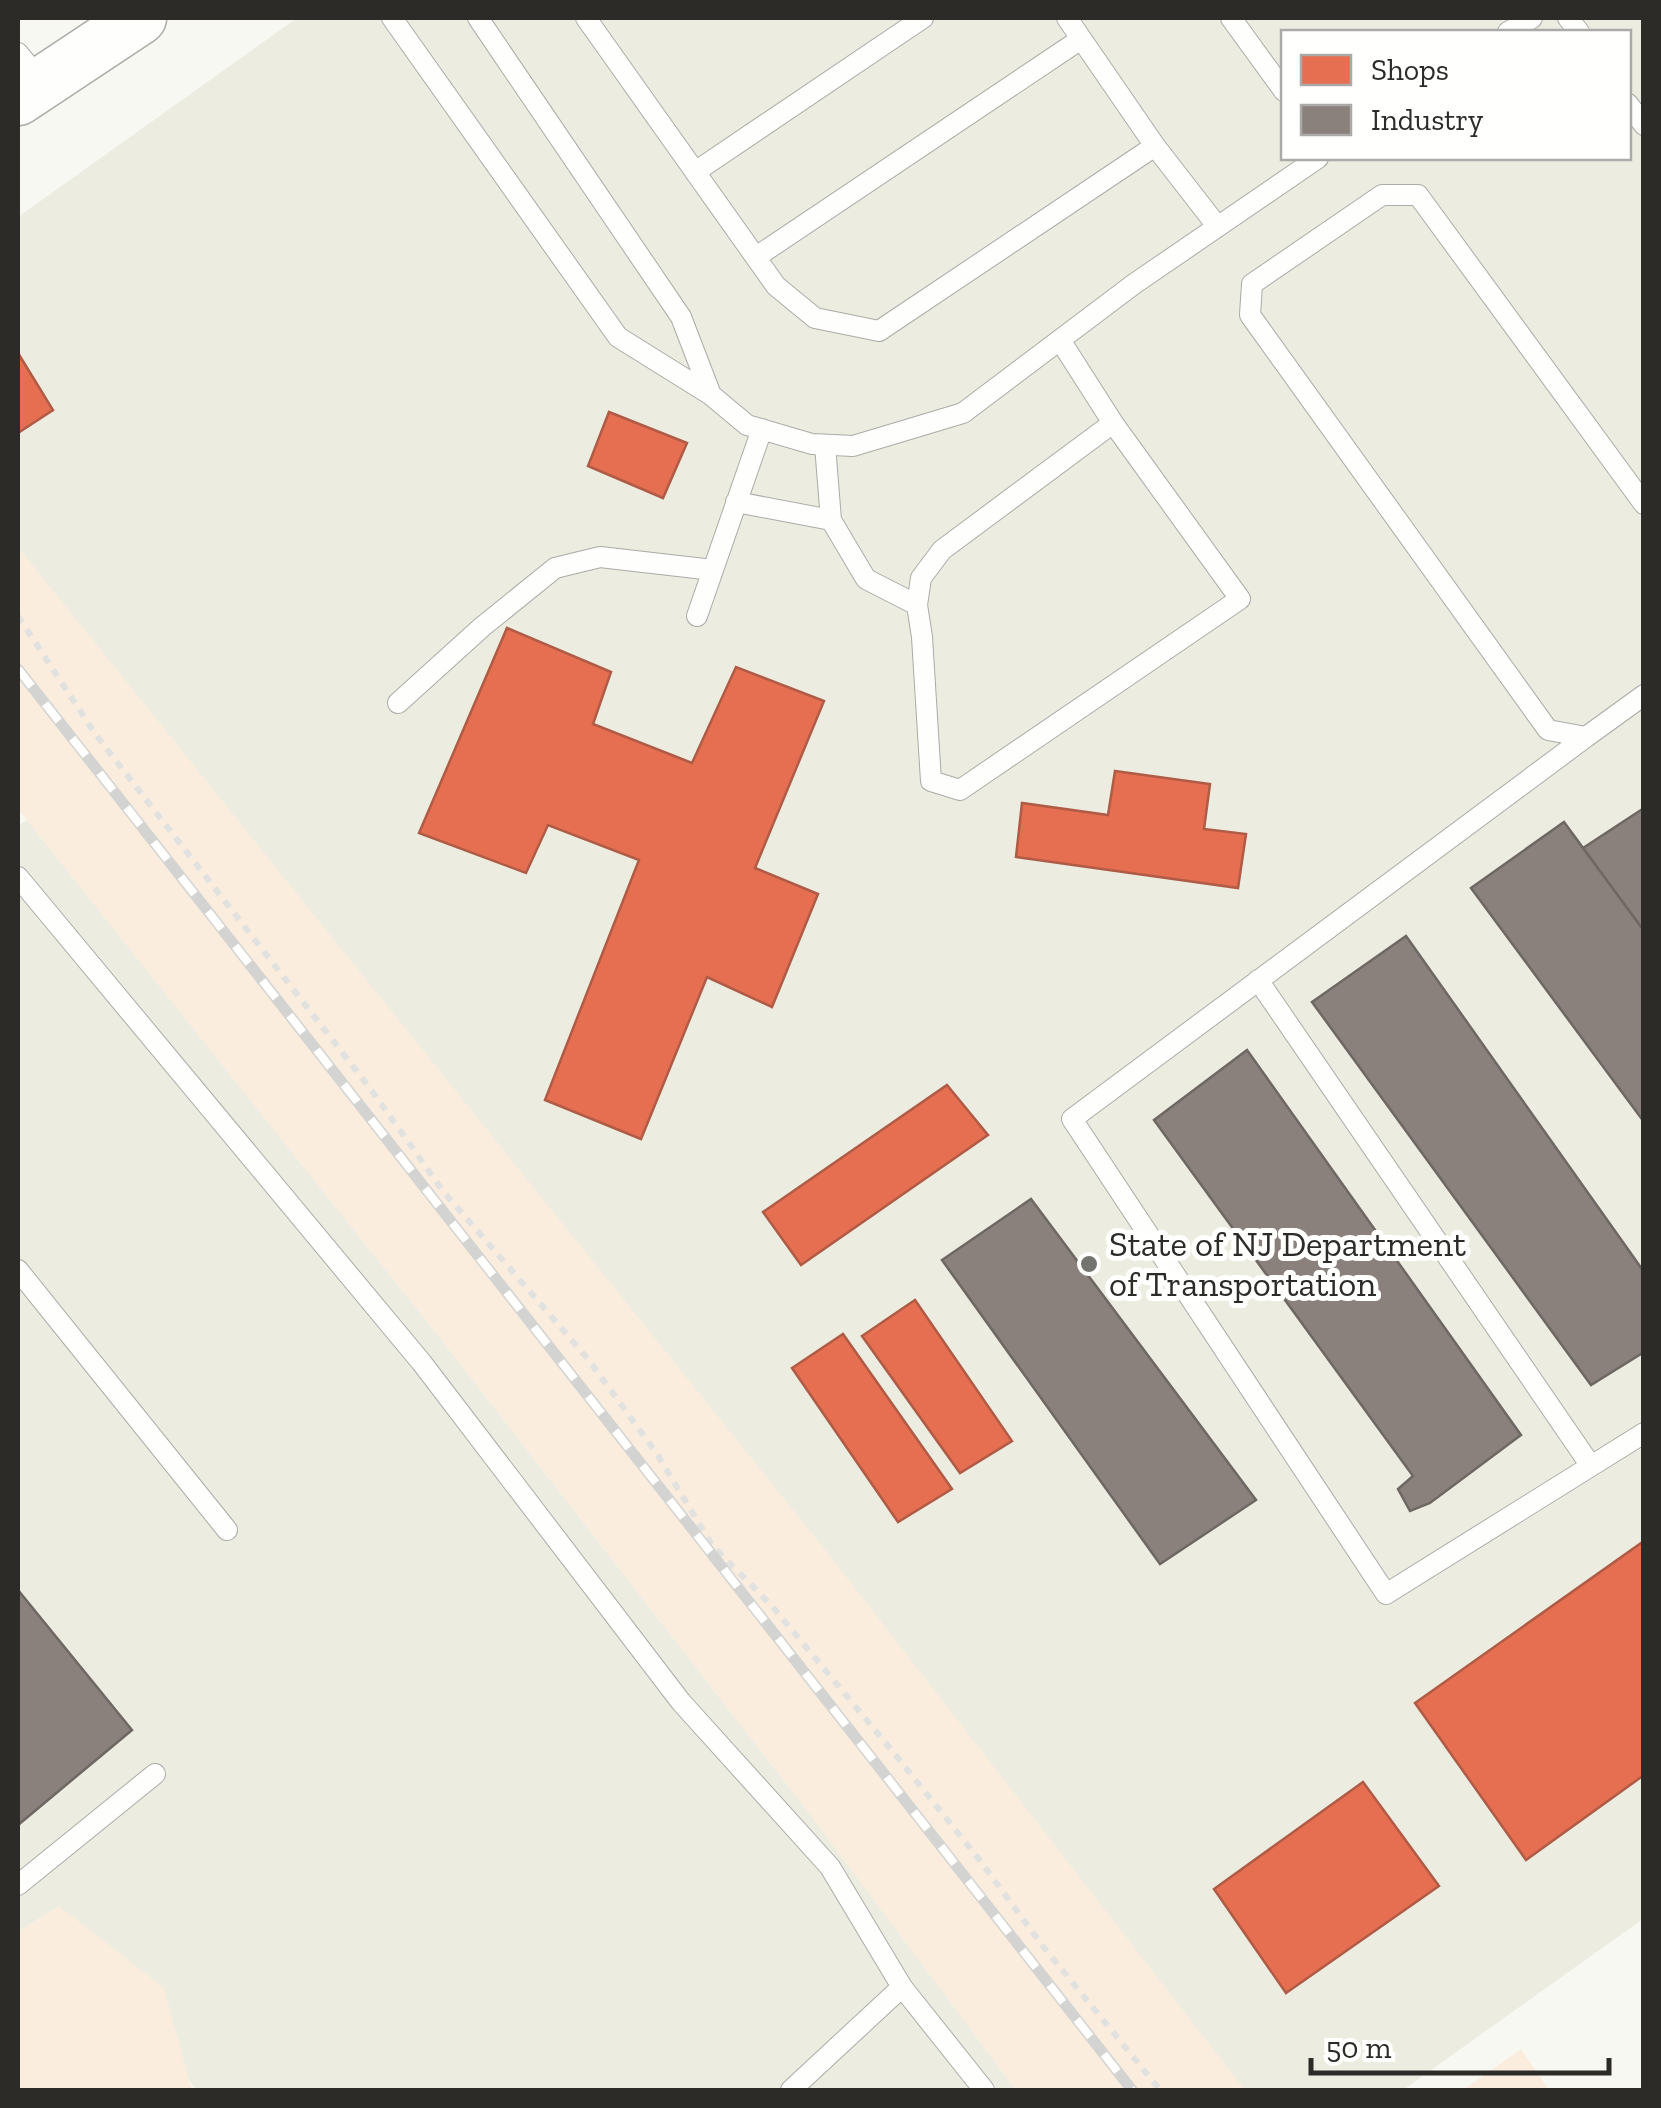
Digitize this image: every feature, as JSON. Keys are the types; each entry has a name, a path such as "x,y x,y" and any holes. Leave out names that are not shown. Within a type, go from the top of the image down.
{"street":[{"path":"26,78 140,18"}],"lane":[{"path":"392,18 618,337 710,395 748,425 812,444 853,446 964,413 1217,226 1315,160"},
{"path":"478,18 681,316 710,395"},
{"path":"586,18 776,286 814,318 879,331 1155,146"},
{"path":"695,172 923,18"},
{"path":"1066,18 1155,146 1217,226"},
{"path":"1231,18 1281,88"},
{"path":"756,257 1081,38"},
{"path":"1586,737 1548,730 1250,315 1252,284 1382,195 1418,195 1644,504"},
{"path":"1060,340 1113,423 1240,598 960,790 931,781 922,637 916,605 920,578 942,550 1113,423"},
{"path":"697,616 762,429"},
{"path":"825,445 831,520 866,579 916,605"},
{"path":"736,502 831,520"},
{"path":"398,703 555,568 600,557 713,570"},
{"path":"1644,695 1072,1119 1386,1594 1644,1433"},
{"path":"18,877 422,1363 681,1702 830,1868 902,1987 984,2090"},
{"path":"1258,980 1591,1466"},
{"path":"18,1270 227,1530"},
{"path":"18,1884 155,1774"},
{"path":"791,2090 902,1987"}],"path":[{"path":"18,616 96,735 372,1091 443,1192 588,1359 657,1454 712,1545 771,1604 889,1747 1160,2090"}],"shaded area":[{"name":"State of NJ Department of Transportation","path":"297,18 1643,18 1643,1919 1403,2090 1187,2090 18,610 18,217"},
{"path":"18,547 823,1547 1245,2090 1016,2090 806,1809 437,1334 18,809"},
{"path":"27,820 437,1334 806,1809 1016,2090 196,2090 59,1906 18,1932 18,826"},
{"path":"59,1906 164,1988 191,2087 196,2090 18,2090 18,1932"},
{"path":"1521,2049 1549,2090 1463,2090"}],"building: Shops":[{"path":"18,353 53,410 18,433"},
{"path":"609,412 687,443 663,498 588,466"},
{"path":"507,628 611,672 593,724 692,763 736,667 824,701 755,868 818,894 772,1007 707,977 641,1139 545,1100 639,860 548,825 526,873 419,833"},
{"path":"1115,771 1210,784 1204,829 1246,834 1238,888 1016,857 1022,803 1108,815"},
{"path":"947,1085 988,1135 801,1265 763,1212"},
{"path":"915,1300 1012,1441 960,1473 862,1336"},
{"path":"843,1334 952,1489 898,1522 792,1368"},
{"path":"1644,1541 1644,1775 1526,1860 1415,1703"},
{"path":"1363,1782 1439,1886 1286,1993 1214,1889"}],"building: Industry":[{"path":"1644,808 1644,931 1583,848"},
{"path":"1564,822 1644,931 1644,1122 1471,888"},
{"path":"1406,936 1644,1272 1644,1352 1591,1385 1312,1002"},
{"path":"1247,1050 1521,1435 1430,1503 1410,1511 1398,1489 1413,1476 1154,1120"},
{"path":"1031,1199 1256,1500 1160,1564 942,1260"},
{"path":"18,1590 132,1730 18,1825"}],"railway":[{"path":"18,669 1132,2090"}],"place":[{"name":"State of NJ Department of Transportation","path":"1089,1264"}]}
